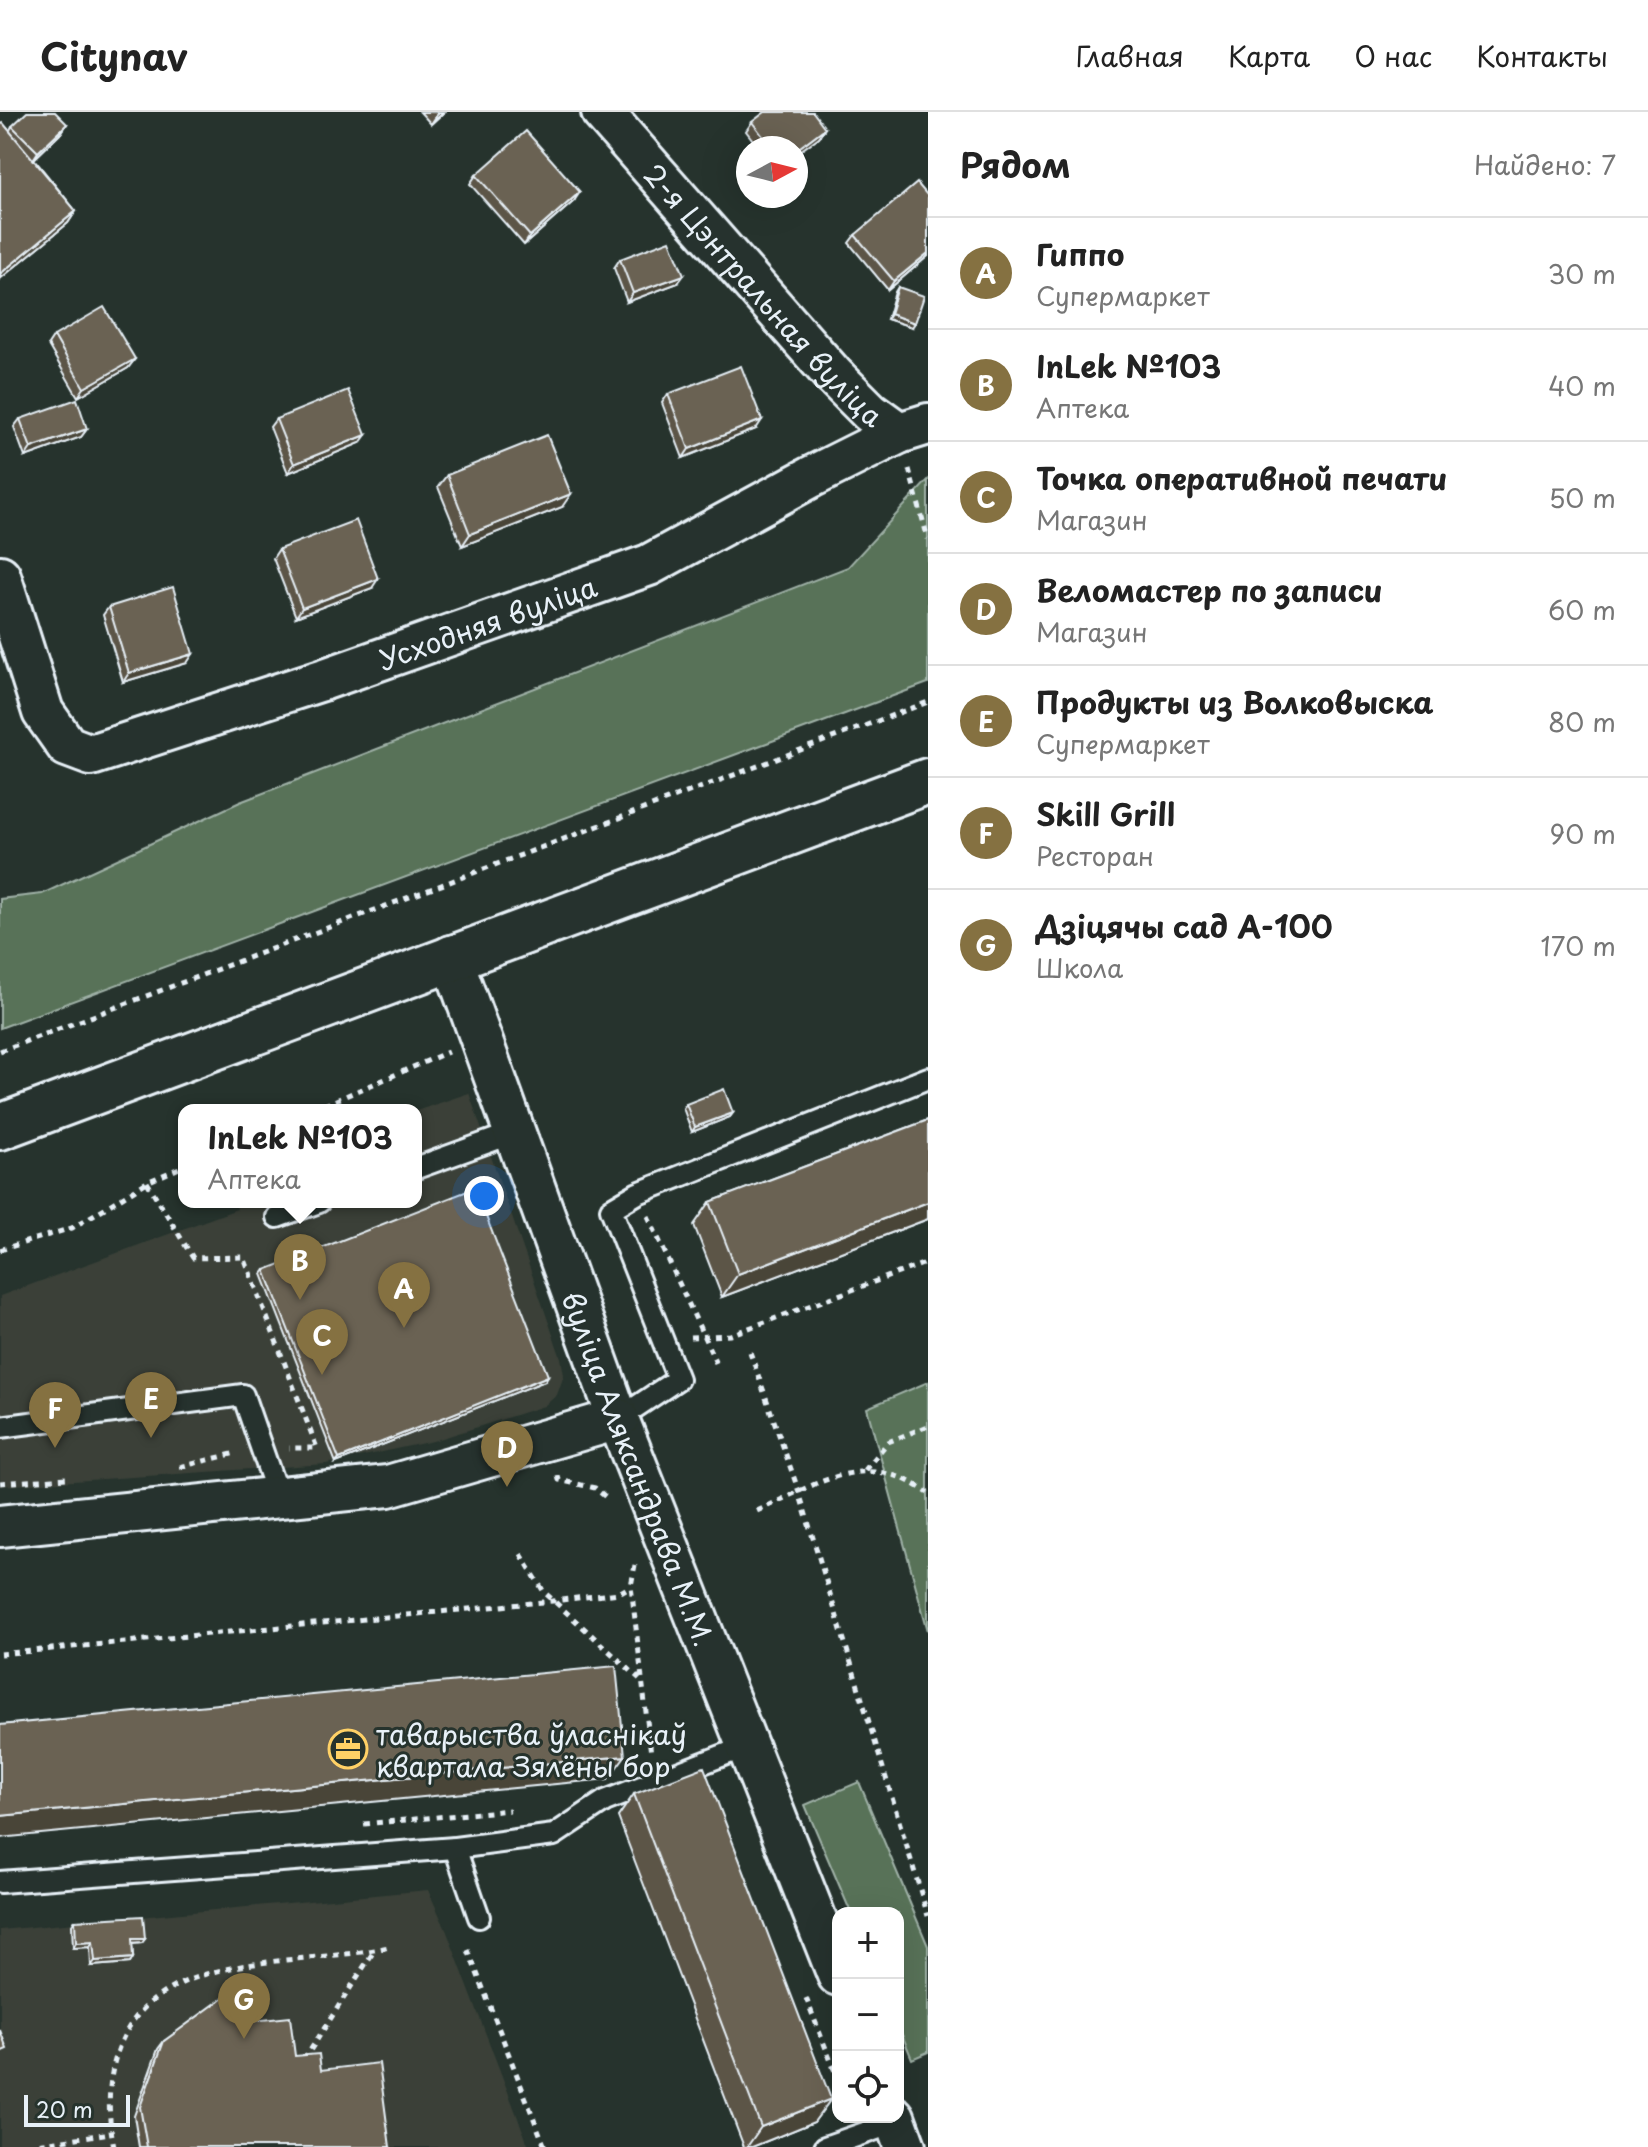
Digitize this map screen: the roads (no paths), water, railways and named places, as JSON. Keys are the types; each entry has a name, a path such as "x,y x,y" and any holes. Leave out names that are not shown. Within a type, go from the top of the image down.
{"main road":[{"path":"0,1127 451,956 928,781"}],"street":[{"name":"2-я Цэнтральная вуліца","path":"602,112 834,376 870,412 914,428"},
{"name":"Усходняя вуліца","path":"0,576 43,712 67,746 91,755 649,565 914,428"},
{"name":"вуліца Аляксандрава М.М.","path":"451,956 618,1419 832,1960"},
{"path":"0,1526 388,1486 618,1419"}],"lane":[{"path":"618,1419 678,1379 611,1209 638,1193 928,1078"},
{"path":"422,1166 513,1133"},
{"path":"277,1217 302,1208"},
{"path":"0,1427 243,1395 278,1496"},
{"path":"0,1882 455,1848 554,1835 605,1801 747,1746"},
{"path":"455,1848 479,1917"},
{"path":"825,2147 899,2129"}],"place":[{"name":"InLek №103","path":"300,1300"},
{"name":"Гиппо","path":"404,1328"},
{"name":"Точка оперативной печати","path":"322,1375"},
{"name":"Продукты из Волковыска","path":"151,1438"},
{"name":"Skill Grill","path":"55,1448"},
{"name":"Веломастер по записи","path":"507,1487"},
{"name":"таварыства ўласнікаў квартала Зялёны бор","path":"348,1749"},
{"name":"Дзіцячы сад А-100","path":"244,2039"}]}
